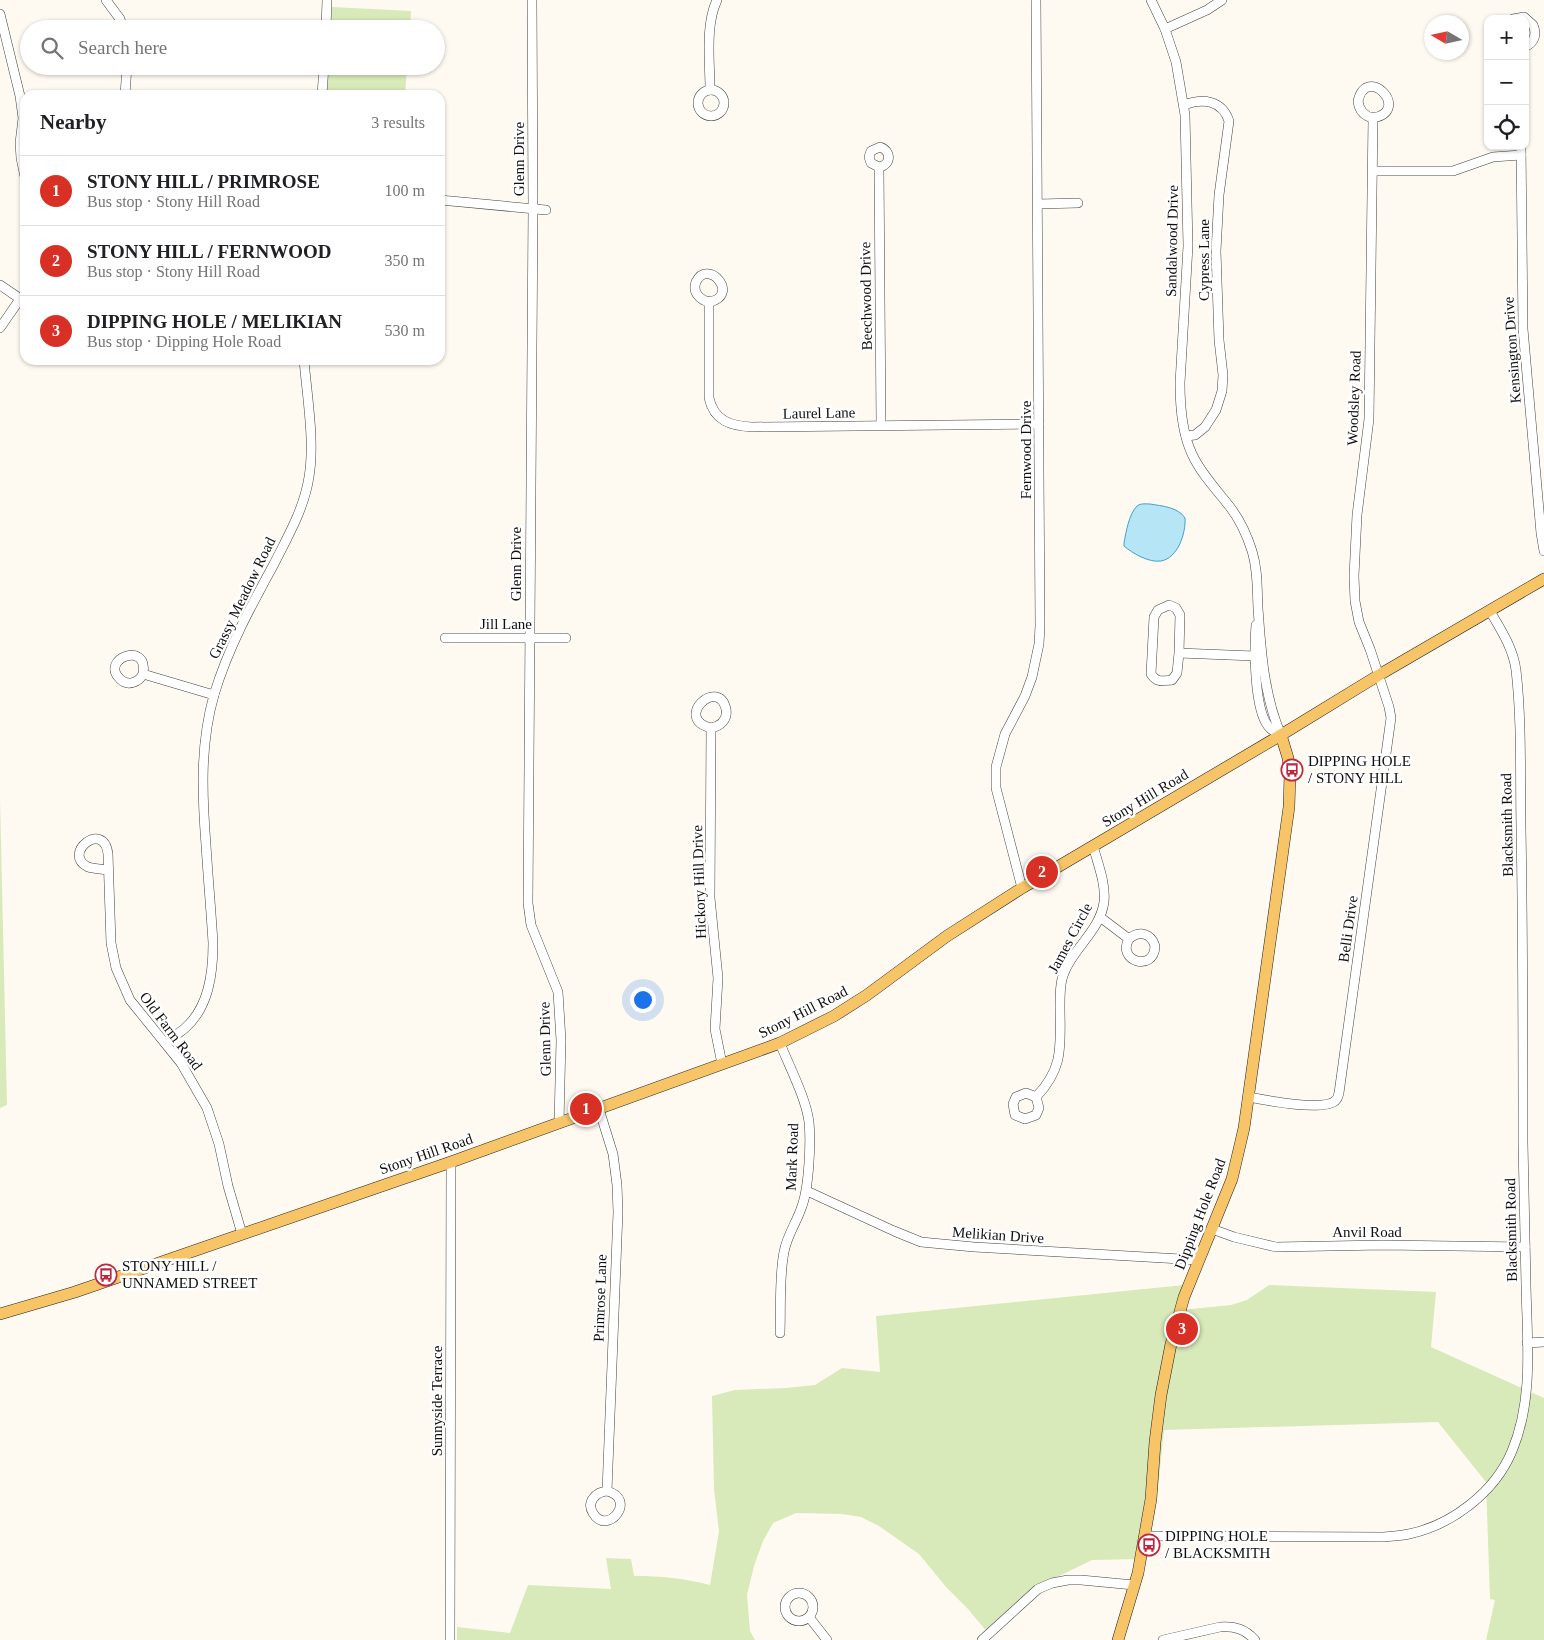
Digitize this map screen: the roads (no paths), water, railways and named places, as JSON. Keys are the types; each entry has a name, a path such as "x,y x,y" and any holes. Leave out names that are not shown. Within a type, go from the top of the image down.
{"main road":[{"name":"Stony Hill Road","path":"0,1314 75,1292 451,1162 780,1043 834,1016 868,995 947,936 1022,888 1544,579"},
{"name":"Dipping Hole Road","path":"1120,1640 1138,1573 1151,1499 1158,1417 1165,1371 1179,1314 1198,1260 1232,1180 1244,1128 1289,806 1290,774 1288,758 1280,735"}],"street":[{"path":"106,0 120,20"},
{"path":"326,20 327,0"},
{"name":"Glenn Drive","path":"532,0 528,904 534,932 558,992 561,1040 559,1123"},
{"path":"710,90 710,29 712,12 717,0"},
{"name":"Fernwood Drive","path":"1022,888 996,788 996,767 1004,734 1025,696 1032,677 1039,644 1036,0"},
{"name":"Sandalwood Drive","path":"1150,0 1165,29 1176,62 1184,105 1188,246 1180,403 1186,436 1192,454 1205,476 1234,513 1248,540 1255,564 1258,607"},
{"path":"1165,29 1207,10 1222,0"},
{"path":"0,14 20,96"},
{"path":"1529,22 1534,25 1535,36 1529,44"},
{"path":"125,90 126,75"},
{"path":"322,90 323,75"},
{"name":"Cypress Lane","path":"1184,105 1199,100 1210,103 1224,111 1229,122 1219,195 1216,251 1219,340 1223,375 1222,391 1216,410 1205,428 1195,435 1186,436"},
{"name":"Woodsley Road","path":"1373,118 1369,420 1357,515 1354,576 1355,601 1359,622 1379,675"},
{"path":"1373,171 1453,171 1493,156 1521,150"},
{"name":"Kensington Drive","path":"1521,150 1523,329 1544,551"},
{"name":"Beechwood Drive","path":"879,167 881,425"},
{"path":"445,200 546,210"},
{"path":"1038,204 1078,203"},
{"path":"0,285 20,300"},
{"name":"Laurel Lane","path":"709,302 709,398 711,407 721,419 740,426 752,427 1039,424"},
{"path":"0,328 20,303"},
{"name":"Grassy Meadow Road","path":"165,1043 185,1029 196,1016 207,991 213,965 203,786 206,738 214,695 235,638 295,522 310,476 310,434 304,365"},
{"path":"1168,605 1176,608 1180,614 1179,653 1177,672 1172,680 1162,682 1155,680 1151,674 1154,617 1158,610 1168,605"},
{"path":"1258,607 1254,656 1257,683 1263,716 1268,727 1280,735"},
{"path":"1258,607 1270,709 1280,735"},
{"name":"Blacksmith Road","path":"1144,1536 1383,1537 1410,1534 1450,1518 1468,1507 1485,1491 1511,1453 1520,1426 1526,1391 1527,1343 1518,696 1513,653 1490,611"},
{"name":"Jill Lane","path":"445,638 566,638"},
{"path":"1179,653 1254,656"},
{"path":"143,674 214,695"},
{"name":"Belli Drive","path":"1249,1097 1287,1104 1317,1105 1330,1104 1336,1100 1339,1093 1391,718 1379,675"},
{"name":"Hickory Hill Drive","path":"711,728 710,898 718,978 715,1029 722,1064"},
{"name":"James Circle","path":"1036,1097 1049,1083 1058,1063 1060,1053 1060,993 1063,977 1069,963 1100,917 1104,904 1103,887 1093,846"},
{"name":"Old Farm Road","path":"108,870 111,943 116,968 130,1000 181,1063 207,1108 219,1144 228,1186 242,1234"},
{"path":"1100,917 1130,938"},
{"name":"Mark Road","path":"780,1043 806,1109 809,1123 807,1190 797,1219 790,1231 784,1252 780,1332"},
{"name":"Primrose Lane","path":"599,1109 613,1154 618,1212 607,1491"},
{"name":"Sunnyside Terrace","path":"450,1640 451,1162"},
{"name":"Melikian Drive","path":"807,1190 894,1231 922,1242 974,1247 1198,1260"},
{"name":"Anvil Road","path":"1212,1229 1234,1237 1276,1246 1525,1247"},
{"path":"1527,1343 1544,1342"},
{"path":"982,1640 1038,1589 1052,1583 1080,1580 1134,1585"},
{"path":"809,1617 827,1640"},
{"path":"1163,1640 1220,1626 1228,1626 1243,1630 1255,1640"}],"water":[{"path":"1140,504 1174,509 1185,518 1180,544 1172,555 1161,561 1146,559 1124,546 1128,523 1134,509"}],"place":[{"name":"DIPPING HOLE / STONY HILL","path":"1292,770"},
{"name":"STONY HILL / FERNWOOD","path":"1042,872"},
{"name":"STONY HILL / PRIMROSE","path":"586,1109"},
{"name":"STONY HILL / UNNAMED STREET","path":"106,1275"},
{"name":"DIPPING HOLE / MELIKIAN","path":"1182,1329"},
{"name":"DIPPING HOLE / BLACKSMITH","path":"1149,1545"}]}
